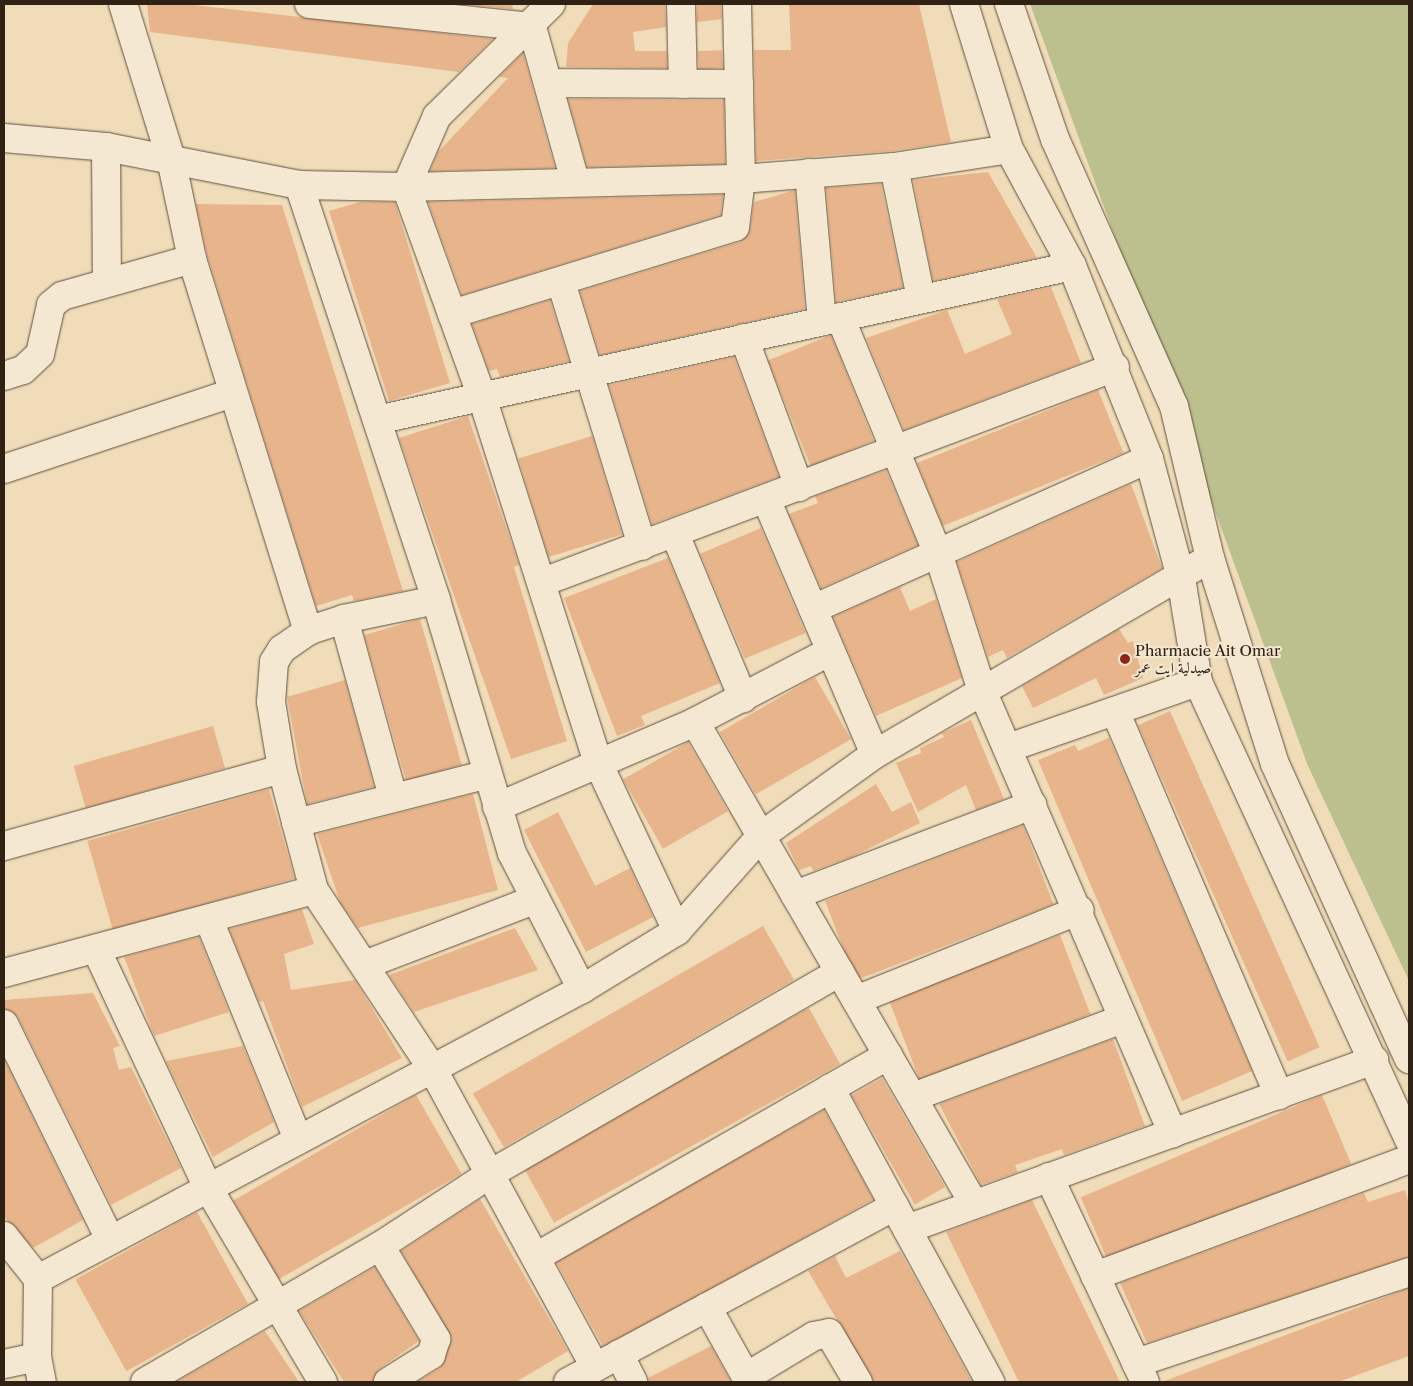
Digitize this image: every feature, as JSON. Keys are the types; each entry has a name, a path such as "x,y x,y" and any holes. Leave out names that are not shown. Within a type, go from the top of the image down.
{"street":[{"path":"123,4 171,159 192,258 232,393 308,631"},
{"path":"309,4 532,27"},
{"path":"551,4 532,27 437,116 406,187 482,397 599,765 677,931"},
{"path":"681,4 682,84"},
{"path":"452,314 733,228 741,180 737,4"},
{"path":"964,4 1009,149 1072,266 1115,366 1149,459 1182,578 1198,682 1374,1060 1409,1140"},
{"path":"1009,4 1055,139 1174,406 1210,558 1275,764 1409,1059"},
{"path":"532,27 575,181"},
{"path":"548,84 739,84"},
{"path":"4,138 106,147 299,185 406,187 575,181 741,180 894,167 1009,149"},
{"path":"106,147 107,280"},
{"path":"894,167 921,299"},
{"path":"809,173 831,319 896,450 939,556 981,688 1080,910 1123,1019 1173,1133"},
{"path":"299,185 436,600 485,775 534,900 582,989"},
{"path":"4,376 23,370 40,354 51,305 70,292 107,280 192,258"},
{"path":"377,420 1072,266"},
{"path":"561,282 587,374 642,546"},
{"path":"744,338 799,487"},
{"path":"542,582 675,534 1115,366"},
{"path":"4,469 232,393"},
{"path":"813,609 939,556 1149,459"},
{"path":"766,499 875,754"},
{"path":"675,534 743,698"},
{"path":"38,1279 206,1186 582,989 677,931 761,836 875,754 981,688 1182,578 1210,558"},
{"path":"436,600 344,619 308,631 282,649 274,662 270,702 282,769 314,890 334,924 367,964 432,1068 595,1368"},
{"path":"344,619 393,797"},
{"path":"497,808 695,722 831,652"},
{"path":"1008,748 1198,682"},
{"path":"1115,711 1279,1095"},
{"path":"695,722 974,1204"},
{"path":"4,846 282,769"},
{"path":"296,823 485,775"},
{"path":"796,895 1032,805"},
{"path":"4,973 97,951 314,890"},
{"path":"367,964 534,900"},
{"path":"856,1000 1080,910"},
{"path":"209,920 298,1138"},
{"path":"97,951 206,1186 276,1309 323,1382"},
{"path":"145,1382 276,1309 380,1246 490,1174 840,972"},
{"path":"913,1098 1123,1019"},
{"path":"4,1024 110,1239"},
{"path":"536,1257 888,1055"},
{"path":"568,1382 707,1307 901,1218 974,1204 1374,1060"},
{"path":"830,1088 990,1382"},
{"path":"1095,1276 1409,1159"},
{"path":"1049,1177 1140,1372 1409,1272"},
{"path":"4,1236 38,1279 40,1370 4,1364"},
{"path":"380,1246 436,1339 432,1355 388,1382"},
{"path":"707,1307 748,1380 814,1336 828,1333 858,1382"},
{"path":"619,1354 633,1382"}],"green space":[{"path":"1030,4 1409,4 1409,981 1308,766"}],"building":[{"path":"147,4 185,4 493,39 459,72 150,32"},
{"path":"459,4 512,4 513,9"},
{"path":"593,4 665,4 666,27 633,32 635,51 667,51 667,68 566,67 568,43"},
{"path":"697,4 721,4 722,19 697,22"},
{"path":"789,4 919,4 951,142 892,151 756,161 754,50 791,50"},
{"path":"722,50 723,68 699,69 698,51"},
{"path":"523,53 555,168 430,171 438,152 508,78 499,77"},
{"path":"568,99 724,100 725,164 587,167"},
{"path":"988,172 1037,258 933,281 913,180"},
{"path":"881,184 903,288 836,302 826,188"},
{"path":"795,190 805,309 600,355 580,291 740,242 750,229 754,202"},
{"path":"723,195 721,215 462,295 428,202"},
{"path":"360,202 395,202 450,383 389,401 329,211"},
{"path":"196,204 282,205 403,591 354,601 352,595 316,606 207,255"},
{"path":"1051,287 1081,363 904,430 866,338 947,310 965,354 1012,334 997,299"},
{"path":"550,300 569,361 500,377 497,369 489,371 472,324"},
{"path":"831,335 874,441 811,466 768,360"},
{"path":"734,357 779,477 652,524 609,385"},
{"path":"1098,390 1123,453 943,526 917,463"},
{"path":"468,416 519,565 514,567 567,741 511,759 399,438"},
{"path":"592,436 622,534 548,557 518,459"},
{"path":"886,470 918,545 821,588 789,514 818,503 815,496"},
{"path":"1131,484 1162,568 1007,658 1003,650 988,657 957,562"},
{"path":"761,528 806,633 745,659 700,554"},
{"path":"668,558 720,683 641,716 645,725 617,736 564,598"},
{"path":"900,587 910,611 936,599 962,678 876,716 833,617"},
{"path":"420,619 462,765 406,781 364,635"},
{"path":"1119,629 1128,643 1133,641 1143,678 1104,695 1096,678 1033,708 1022,686"},
{"path":"815,677 851,739 756,794 720,732"},
{"path":"345,680 374,787 307,804 287,697"},
{"path":"1170,711 1320,1047 1288,1061 1138,725"},
{"path":"971,720 1004,799 976,810 966,785 918,812 896,763 921,753 920,748 944,737 942,733"},
{"path":"213,726 225,768 86,808 74,766"},
{"path":"1109,738 1252,1071 1182,1101 1038,760 1075,745 1078,751"},
{"path":"688,742 728,811 663,849 623,780"},
{"path":"876,784 892,812 911,802 920,823 854,856 813,871 811,866 799,870 786,843"},
{"path":"269,789 295,878 113,930 87,841"},
{"path":"473,794 498,890 358,928 340,902 317,834"},
{"path":"558,812 595,886 630,868 653,917 586,952 524,830"},
{"path":"1023,825 1053,904 856,980 825,901"},
{"path":"302,909 314,944 284,954 291,990 355,980 402,1058 302,1107 263,1001 259,1002 229,929"},
{"path":"763,926 794,980 504,1147 473,1094"},
{"path":"515,928 538,970 414,1012 389,975"},
{"path":"1060,935 1090,1014 920,1080 889,1001"},
{"path":"199,937 229,1012 154,1036 124,957"},
{"path":"93,993 120,1046 113,1048 119,1070 131,1067 181,1168 111,1205 18,1017 4,1009 4,1000"},
{"path":"809,1008 840,1064 554,1223 523,1167"},
{"path":"1113,1039 1145,1126 1064,1155 1062,1149 1015,1165 1018,1172 981,1185 939,1104"},
{"path":"243,1046 274,1122 213,1157 166,1061"},
{"path":"4,1059 83,1220 33,1248 4,1217"},
{"path":"882,1078 945,1187 915,1205 852,1096"},
{"path":"416,1095 462,1174 279,1279 233,1200"},
{"path":"1322,1095 1351,1164 1110,1266 1081,1197"},
{"path":"824,1110 873,1199 604,1349 555,1259"},
{"path":"1405,1190 1409,1204 1409,1257 1147,1343 1120,1283 1364,1193 1368,1202"},
{"path":"480,1199 568,1351 516,1382 417,1382 440,1368 452,1338 401,1251"},
{"path":"1032,1200 1120,1382 1019,1382 946,1232"},
{"path":"197,1212 248,1304 126,1371 75,1279"},
{"path":"900,1251 972,1382 874,1382 808,1271 835,1256 846,1278"},
{"path":"375,1267 419,1341 379,1369 372,1382 344,1382 299,1311"},
{"path":"1409,1288 1409,1356 1338,1382 1162,1382"},
{"path":"265,1331 299,1382 176,1382"},
{"path":"711,1346 731,1382 649,1382 648,1378"}],"place":[{"name":"Pharmacie Ait Omar صيدلية ايت عمر","path":"1125,659"}]}
